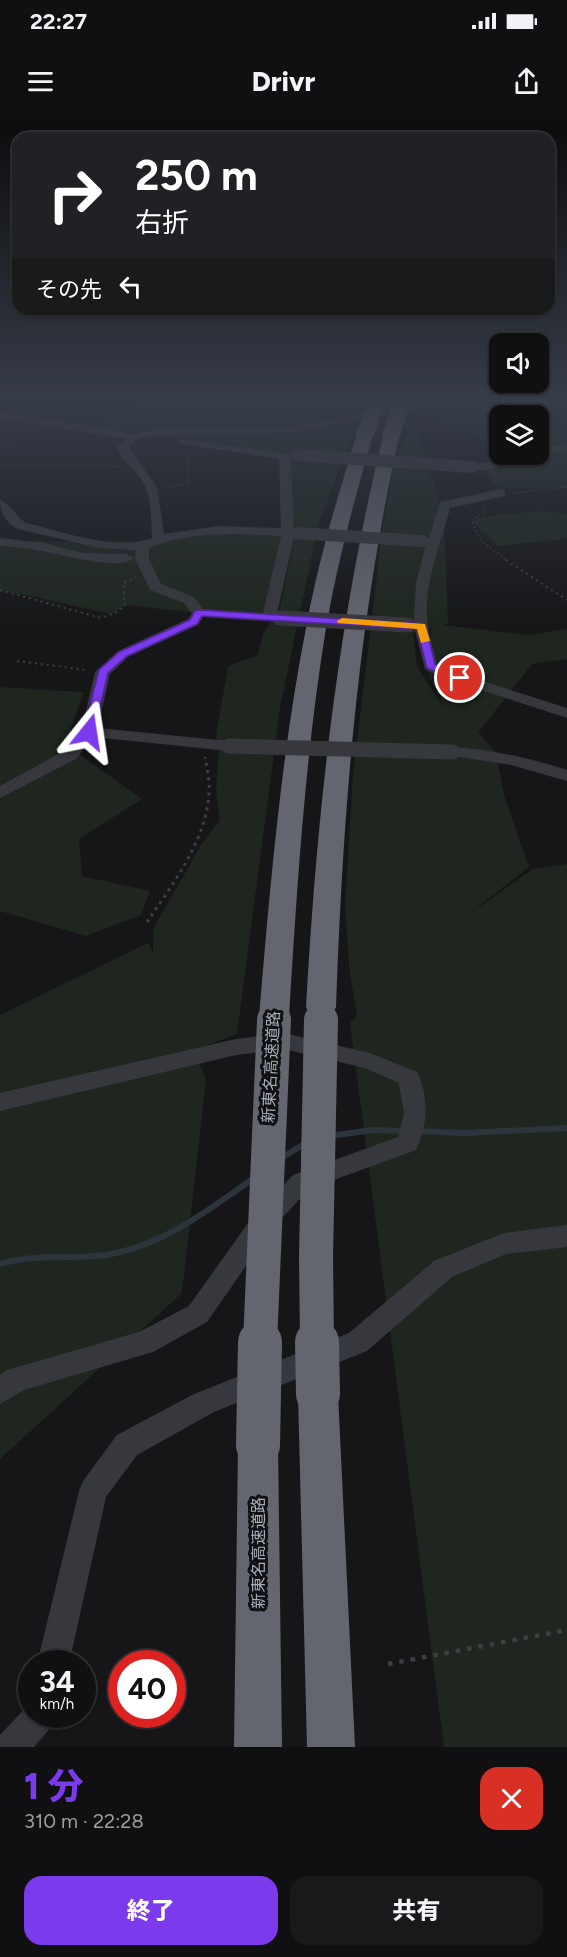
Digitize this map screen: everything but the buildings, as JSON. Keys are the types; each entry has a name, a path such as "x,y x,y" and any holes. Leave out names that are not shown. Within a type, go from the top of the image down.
{"highway":[{"name":"新東名高速道路","path":"258,1747 258,1445 261,1283 274,1017 288,844 316,627 339,525 354,474"},
{"path":"331,1747 318,1394 316,1256 321,1007 326,891 344,692 363,558 382,474"}],"street":[{"path":"143,474 150,483 158,524 158,538 144,559"},
{"path":"275,617 292,533 285,474"},
{"path":"501,493 444,505 428,541 415,626 430,666 442,673 567,713"},
{"path":"0,504 15,522 22,526 99,544 144,559"},
{"path":"158,538 219,531 428,541"},
{"path":"0,542 44,547 83,557 144,559"},
{"path":"144,559 155,587 189,600 199,613 415,626"},
{"path":"0,793 70,755 89,732 103,672 123,654 193,622 199,613"},
{"path":"89,732 229,746 482,753 531,763 567,776"},
{"path":"0,1102 236,1047 284,1041 370,1061 409,1078 415,1114 408,1143 301,1182 262,1223 198,1314 144,1343 17,1379 0,1391"},
{"path":"56,1650 93,1491 127,1444 204,1403 358,1342 443,1269 504,1244 567,1236"},
{"path":"12,1747 28,1728"}],"path":[{"path":"163,487 188,483 188,474"},
{"path":"501,493 516,494 551,487 567,487"},
{"path":"486,495 485,513 471,520 481,541 528,576 567,600"},
{"path":"0,590 101,618 117,612 124,605 123,583 144,559"},
{"path":"17,661 103,672"},
{"path":"147,922 191,855 206,811 210,782 202,744"},
{"path":"388,1664 567,1630"}],"shaded area":[{"path":"292,474 337,474 318,526 280,708 237,1034 194,1050 206,1080 182,1293 0,1459 0,1015 148,943 153,953 153,929 201,845 220,820 216,791 219,747 216,735 228,666 258,655 263,634 280,609 296,529 292,503"},
{"path":"392,474 431,474 444,521 448,624 443,625 528,635 567,629 567,659 532,664 478,733 496,752 504,795 529,867 466,916 533,869 567,864 567,1747 444,1747 350,1023 357,1016 349,966 345,907 353,774 382,533","holes":["431,628 429,676 444,707 417,667 413,633"]},
{"path":"487,474 567,474 567,488 499,488"},
{"path":"540,511 567,514 567,539 497,546 471,520 489,516"},
{"path":"283,533 269,617 199,613 125,605 112,614 7,591 0,592 0,541 131,542 176,535"},
{"path":"0,687 84,692 65,744 142,799 79,839 82,876 150,891 141,915 86,936 0,911"}],"waterway":[{"path":"416,1131 465,1133 567,1128"},
{"path":"329,1136 373,1130 407,1131"},
{"path":"281,1158 306,1143"},
{"path":"0,1264 26,1259 105,1255 126,1251 165,1236 254,1178"}],"slow traffic":[{"path":"342,621 421,626 424,641"}],"route":[{"path":"89,732 103,672 123,654 193,622 199,613 421,626 430,666 442,673 460,678"}]}
